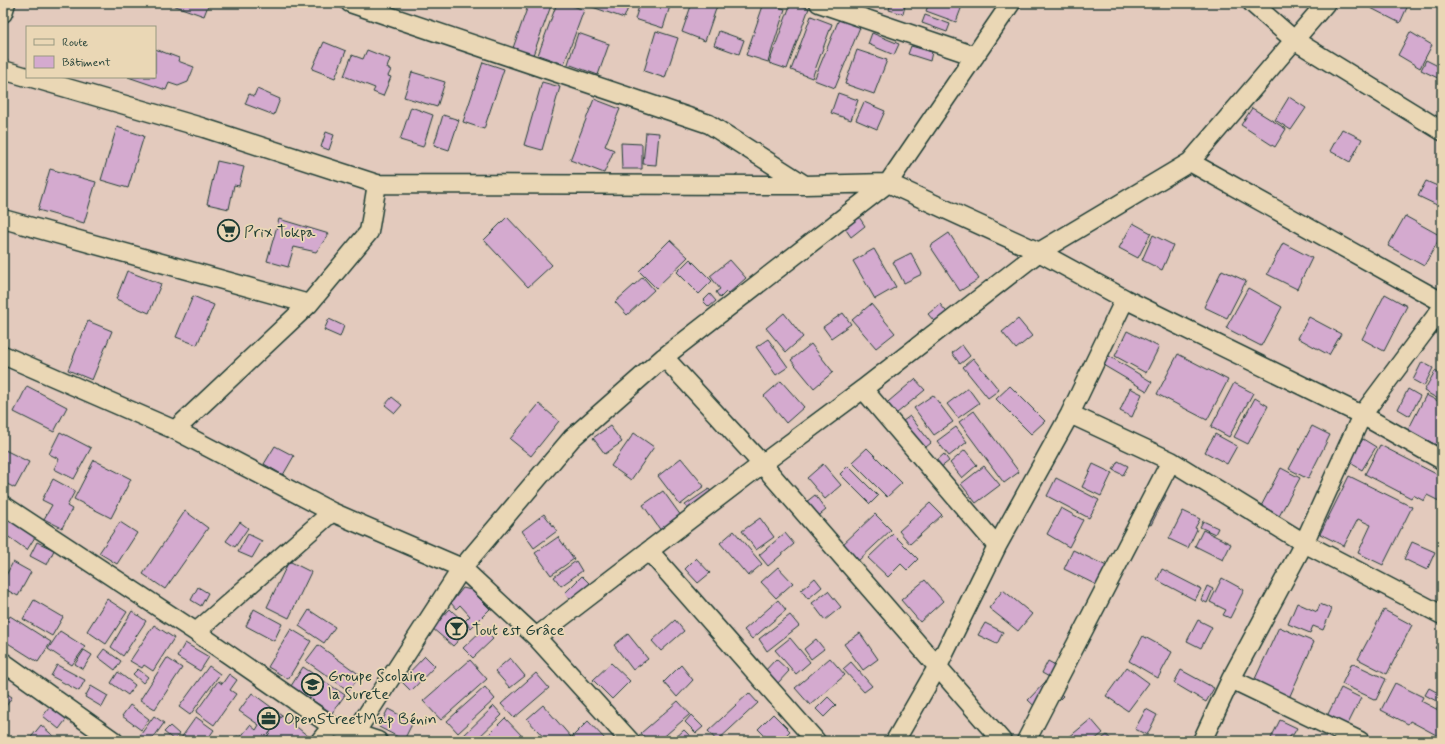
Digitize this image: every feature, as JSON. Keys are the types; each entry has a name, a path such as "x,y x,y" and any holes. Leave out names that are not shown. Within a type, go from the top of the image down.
{"street":[{"path":"3,13 6,3"},
{"path":"350,3 709,124 805,184"},
{"path":"819,3 976,56"},
{"path":"355,733 462,568 572,438 664,357 888,183 1011,3"},
{"path":"1252,3 1294,40 1442,131"},
{"path":"536,637 762,464 863,389 1039,252 1190,162 1326,3"},
{"path":"3,70 26,76"},
{"path":"31,78 201,127 377,184 888,183 1039,252 1125,299 1362,415 1442,460"},
{"path":"1190,162 1442,302"},
{"path":"175,430 309,304 369,232 377,184"},
{"path":"3,219 309,304"},
{"path":"894,741 938,666 997,546 1070,414 1125,299"},
{"path":"1202,741 1231,679 1304,543 1362,415 1442,308"},
{"path":"3,355 175,430 332,512 462,568 536,637 630,741"},
{"path":"664,357 762,464 1002,741"},
{"path":"863,389 997,546"},
{"path":"1070,414 1171,461 1304,543 1442,615"},
{"path":"1026,741 1171,461"},
{"path":"3,505 196,632 332,726 378,741"},
{"path":"196,632 332,512"},
{"path":"649,550 816,741"},
{"path":"3,662 114,741"},
{"path":"1231,679 1360,741"},
{"path":"320,741 332,726"}],"building":[{"path":"167,3 209,3 204,16"},
{"path":"529,3 552,3 533,55 513,48"},
{"path":"557,3 565,3 584,10 564,64 538,55"},
{"path":"581,3 630,3 624,18"},
{"path":"640,3 671,3 663,28 635,19"},
{"path":"692,3 718,3 705,41 682,32"},
{"path":"764,3 785,9 768,62 746,55"},
{"path":"791,3 809,8 787,69 769,63"},
{"path":"891,3 897,3 905,6 903,14 889,10"},
{"path":"929,3 955,3 962,6 956,22 926,11"},
{"path":"1371,3 1409,3 1400,23 1369,7"},
{"path":"925,15 950,24 947,32 922,23"},
{"path":"811,16 832,24 812,78 791,70"},
{"path":"839,19 860,27 835,88 814,80"},
{"path":"656,31 678,38 665,78 644,71"},
{"path":"719,31 744,40 739,54 714,45"},
{"path":"1410,32 1432,45 1420,68 1398,55"},
{"path":"578,33 609,44 598,75 568,64"},
{"path":"872,33 899,44 894,55 868,44"},
{"path":"324,42 346,51 335,78 312,69"},
{"path":"911,46 932,52 930,61 908,54"},
{"path":"156,49 179,58 178,61 194,67 188,82 178,86 169,83 166,90 131,78 156,78"},
{"path":"367,50 390,59 387,68 391,70 388,76 391,77 383,96 373,92 375,88 344,76 352,55 363,59"},
{"path":"857,50 887,60 874,94 845,84"},
{"path":"1426,60 1442,68 1442,80 1421,70"},
{"path":"483,62 504,69 484,129 463,122"},
{"path":"412,72 445,82 437,107 404,97"},
{"path":"542,82 560,87 542,150 524,145"},
{"path":"257,89 280,99 274,115 245,104 249,94 254,96"},
{"path":"838,93 858,100 851,120 831,113"},
{"path":"1289,97 1306,108 1291,130 1275,120"},
{"path":"594,99 620,109 605,146 614,150 604,173 570,160"},
{"path":"864,102 885,111 877,129 856,120"},
{"path":"411,107 433,115 423,147 400,140"},
{"path":"1252,108 1286,129 1275,147 1241,125"},
{"path":"443,115 459,120 449,150 434,145"},
{"path":"117,127 144,136 128,188 101,180"},
{"path":"1342,129 1362,139 1350,162 1330,151"},
{"path":"326,132 334,135 329,150 321,147"},
{"path":"646,132 659,133 656,165 643,164"},
{"path":"621,143 642,144 642,169 622,169"},
{"path":"217,161 244,167 239,186 234,185 229,209 207,204"},
{"path":"50,169 96,182 84,223 38,210"},
{"path":"1426,181 1442,188 1441,207 1418,196"},
{"path":"1405,216 1441,236 1424,266 1388,246"},
{"path":"507,217 552,265 528,287 484,240"},
{"path":"859,217 865,226 851,237 844,227"},
{"path":"279,219 329,234 316,252 294,247 288,267 267,261"},
{"path":"1133,223 1151,233 1138,258 1119,248"},
{"path":"949,233 979,279 960,291 930,246"},
{"path":"1153,235 1173,245 1162,270 1142,260"},
{"path":"670,240 688,257 656,288 639,271"},
{"path":"1283,243 1312,258 1297,289 1267,274"},
{"path":"874,249 896,287 875,299 853,261"},
{"path":"911,253 922,274 904,283 893,262"},
{"path":"690,259 712,281 699,294 677,272"},
{"path":"730,260 746,278 728,294 726,292 720,298 716,292 720,289 710,276"},
{"path":"1222,270 1246,281 1227,318 1204,307"},
{"path":"127,271 161,284 149,313 116,299"},
{"path":"643,277 654,290 627,315 615,302"},
{"path":"1248,288 1282,307 1261,346 1226,328"},
{"path":"710,294 716,301 709,307 703,301"},
{"path":"1385,294 1407,306 1384,351 1362,339"},
{"path":"193,296 214,305 197,345 176,337"},
{"path":"871,304 895,333 876,348 852,320"},
{"path":"940,304 951,317 939,327 928,314"},
{"path":"784,313 803,337 786,352 766,328"},
{"path":"843,313 851,324 831,338 823,327"},
{"path":"1309,317 1341,334 1329,355 1298,338"},
{"path":"329,319 344,326 340,337 324,330"},
{"path":"1018,319 1032,336 1016,349 1002,332"},
{"path":"88,321 112,331 92,380 68,370"},
{"path":"1127,331 1159,347 1146,373 1115,356"},
{"path":"768,339 788,367 776,375 756,347"},
{"path":"811,344 833,372 814,388 791,360"},
{"path":"962,345 970,356 960,364 952,353"},
{"path":"1178,354 1228,380 1207,420 1157,394"},
{"path":"1109,356 1152,382 1147,391 1103,365"},
{"path":"973,358 999,390 988,398 963,367"},
{"path":"1422,362 1433,368 1424,386 1413,380"},
{"path":"1435,371 1442,375 1442,401 1424,391"},
{"path":"915,379 925,390 891,418 882,407"},
{"path":"781,381 804,407 786,423 764,396"},
{"path":"1234,383 1253,393 1229,437 1211,427"},
{"path":"27,386 67,407 54,432 14,412"},
{"path":"1010,386 1045,421 1031,434 996,399"},
{"path":"968,388 979,403 958,418 947,404"},
{"path":"1130,388 1142,394 1132,417 1120,411"},
{"path":"1408,389 1420,396 1410,416 1398,409"},
{"path":"933,395 953,422 934,435 914,408"},
{"path":"1426,395 1442,403 1442,444 1440,447 1408,430"},
{"path":"392,397 402,405 395,413 385,405"},
{"path":"1255,398 1268,406 1248,444 1234,437"},
{"path":"539,404 559,421 531,456 510,439"},
{"path":"974,411 1019,472 1004,483 959,422"},
{"path":"910,416 931,443 921,451 899,424"},
{"path":"610,426 622,442 605,454 593,438"},
{"path":"1312,426 1330,435 1308,479 1289,469"},
{"path":"956,427 967,442 949,456 937,441"},
{"path":"60,432 91,448 74,479 54,469 59,459 49,454"},
{"path":"634,433 654,447 631,480 611,466"},
{"path":"1215,434 1237,446 1227,464 1205,452"},
{"path":"1363,439 1376,447 1362,470 1349,462"},
{"path":"1380,445 1442,477 1442,495 1439,501 1427,495 1424,501 1413,495 1411,498 1365,474"},
{"path":"275,446 294,456 283,475 264,464"},
{"path":"867,448 902,483 887,497 852,462"},
{"path":"3,449 29,462 15,488 3,482"},
{"path":"965,450 977,465 962,478 950,463"},
{"path":"944,454 949,461 940,468 935,462"},
{"path":"681,458 704,486 680,505 658,476"},
{"path":"94,460 131,479 111,518 74,499"},
{"path":"1118,461 1128,466 1123,475 1113,470"},
{"path":"823,464 841,485 825,499 807,478"},
{"path":"1093,464 1112,473 1101,496 1082,487"},
{"path":"848,466 878,496 870,504 840,474"},
{"path":"984,466 1000,485 976,503 961,484"},
{"path":"1281,468 1300,478 1277,520 1259,510"},
{"path":"1349,476 1412,507 1383,565 1358,553 1371,525 1358,519 1344,546 1320,534"},
{"path":"1056,478 1099,500 1089,518 1047,496"},
{"path":"53,479 75,491 67,506 72,509 62,528 44,519 52,505 42,500"},
{"path":"709,489 720,504 696,521 685,505"},
{"path":"1155,489 1166,495 1151,525 1140,520"},
{"path":"663,491 689,527 668,541 643,505"},
{"path":"815,495 826,510 816,518 805,503"},
{"path":"930,503 942,515 910,544 899,531"},
{"path":"1061,508 1083,520 1069,547 1047,534"},
{"path":"185,511 208,528 165,589 143,574"},
{"path":"1183,511 1200,519 1188,548 1169,539"},
{"path":"3,514 35,537 27,550 3,533"},
{"path":"544,514 557,531 534,548 522,531"},
{"path":"875,514 891,530 858,561 842,545"},
{"path":"760,518 774,537 756,550 742,531"},
{"path":"1203,521 1218,528 1215,534 1200,527"},
{"path":"120,522 137,533 117,564 99,553"},
{"path":"240,522 248,528 235,547 226,541"},
{"path":"1203,530 1231,544 1223,560 1195,546"},
{"path":"734,531 762,564 748,576 720,543"},
{"path":"785,533 794,544 768,566 759,555"},
{"path":"248,534 262,541 252,558 238,552"},
{"path":"893,534 918,559 907,570 901,564 888,577 868,558"},
{"path":"558,537 574,559 551,575 535,553"},
{"path":"37,542 54,550 47,565 30,556"},
{"path":"1412,542 1435,552 1427,570 1404,559"},
{"path":"1073,550 1115,570 1105,589 1064,569"},
{"path":"696,558 710,573 698,583 685,569"},
{"path":"289,561 311,572 289,618 267,607"},
{"path":"576,561 582,571 561,586 554,577"},
{"path":"13,562 31,572 18,596 3,588 3,581"},
{"path":"778,567 793,583 776,598 761,582"},
{"path":"1162,569 1201,589 1195,600 1157,580"},
{"path":"582,576 601,595 583,612 565,593"},
{"path":"815,578 822,587 808,599 801,590"},
{"path":"1222,578 1244,590 1230,618 1223,615 1226,610 1210,602"},
{"path":"925,580 943,601 920,622 901,600"},
{"path":"1207,586 1213,589 1207,603 1201,600"},
{"path":"198,587 208,593 201,606 191,600"},
{"path":"463,588 471,590 490,609 471,628 465,621 470,616 460,605 456,609 451,603"},
{"path":"1003,590 1032,614 1018,631 989,608"},
{"path":"828,591 841,607 825,620 812,603"},
{"path":"107,599 127,612 106,644 87,631"},
{"path":"34,600 63,617 52,636 23,619"},
{"path":"778,600 786,610 752,639 744,630"},
{"path":"1297,603 1317,612 1320,604 1332,609 1323,630 1313,626 1310,633 1288,624"},
{"path":"254,609 282,624 274,641 246,626"},
{"path":"450,609 470,628 453,646 432,628"},
{"path":"309,610 335,627 324,643 299,626"},
{"path":"1384,610 1412,625 1387,674 1358,659"},
{"path":"132,611 146,621 123,656 111,647"},
{"path":"790,615 799,626 767,651 759,639"},
{"path":"10,616 51,642 38,662 3,640 3,627"},
{"path":"675,620 684,631 661,651 652,641"},
{"path":"1198,620 1212,627 1201,648 1187,641"},
{"path":"985,623 1003,632 997,644 978,635"},
{"path":"154,625 174,638 153,671 144,665 142,668 130,661"},
{"path":"1279,627 1314,642 1289,698 1254,681"},
{"path":"291,629 311,641 288,679 268,667"},
{"path":"483,629 493,639 473,658 463,648"},
{"path":"60,631 85,647 72,665 48,649"},
{"path":"860,633 878,659 863,670 844,644"},
{"path":"628,634 648,659 633,670 614,645"},
{"path":"1143,636 1172,652 1158,678 1129,661"},
{"path":"790,638 810,662 796,674 775,650"},
{"path":"1441,638 1442,639 1442,651 1435,648"},
{"path":"816,639 824,649 811,659 804,649"},
{"path":"185,643 209,657 200,671 177,657"},
{"path":"318,645 360,675 349,691 306,661"},
{"path":"104,649 121,661 115,670 98,657"},
{"path":"84,650 92,655 83,669 75,664"},
{"path":"425,656 435,666 411,691 401,681"},
{"path":"167,658 182,668 155,709 140,700"},
{"path":"510,658 525,676 510,688 495,671"},
{"path":"830,658 845,675 810,705 795,688"},
{"path":"776,659 789,671 777,684 763,673"},
{"path":"470,660 487,679 441,720 423,701"},
{"path":"1048,661 1070,673 1064,685 1042,673"},
{"path":"851,662 872,686 864,692 843,669"},
{"path":"611,663 630,681 612,699 593,680"},
{"path":"1352,663 1386,679 1376,700 1342,684"},
{"path":"57,665 85,680 79,691 51,676"},
{"path":"681,665 693,680 677,697 664,682"},
{"path":"209,666 220,674 190,715 179,707"},
{"path":"303,667 345,695 332,713 291,686"},
{"path":"1127,667 1149,683 1128,711 1106,696"},
{"path":"138,669 148,677 143,683 133,674"},
{"path":"1181,670 1214,688 1206,702 1174,683"},
{"path":"118,672 135,685 128,695 111,683"},
{"path":"536,673 549,688 514,718 501,704"},
{"path":"229,674 237,680 230,690 236,694 214,725 196,712 218,681 222,684"},
{"path":"1047,680 1063,696 1044,715 1028,700"},
{"path":"1395,683 1423,697 1421,701 1442,712 1442,738 1410,721 1408,724 1381,710"},
{"path":"91,686 108,696 102,707 85,697"},
{"path":"485,687 495,699 458,733 447,721"},
{"path":"1341,688 1361,698 1347,726 1327,716"},
{"path":"1429,688 1442,695 1442,704 1425,695"},
{"path":"3,691 12,697 3,711"},
{"path":"252,693 282,715 264,741 233,741 237,736 240,738 250,725 256,730 259,725 239,711"},
{"path":"749,693 758,703 717,741 708,731"},
{"path":"828,697 836,705 824,717 816,709"},
{"path":"678,701 690,714 659,741 648,741 641,733"},
{"path":"52,704 68,717 59,729 43,716"},
{"path":"130,705 149,719 141,730 122,716"},
{"path":"543,705 571,737 567,741 547,741 527,719"},
{"path":"494,706 502,715 475,741 465,741 461,738"},
{"path":"388,709 413,722 404,740 379,727"},
{"path":"1146,709 1157,715 1147,735 1135,729"},
{"path":"773,714 790,731 780,741 770,741 758,729"},
{"path":"282,715 314,741 264,741"},
{"path":"691,715 703,727 696,733 685,722"},
{"path":"154,716 164,723 151,741 136,741"},
{"path":"196,717 214,730 206,741 179,741"},
{"path":"505,718 523,737 519,741 493,741 488,735"},
{"path":"1091,719 1103,733 1093,741 1070,741 1068,738"},
{"path":"1280,720 1297,728 1293,735 1291,734 1288,741 1277,741 1271,738"},
{"path":"588,721 605,739 603,741 568,741"},
{"path":"41,725 59,741 28,741"},
{"path":"170,726 179,734 174,740 164,732"},
{"path":"684,730 693,739 690,741 673,740"},
{"path":"1107,735 1112,741 1099,741"}],"place":[{"name":"Prix Tokpa","path":"229,231"},
{"name":"Tout est Grâce","path":"457,629"},
{"name":"Groupe Scolaire la Surete","path":"313,684"},
{"name":"OpenStreetMap Bénin","path":"269,718"}]}
